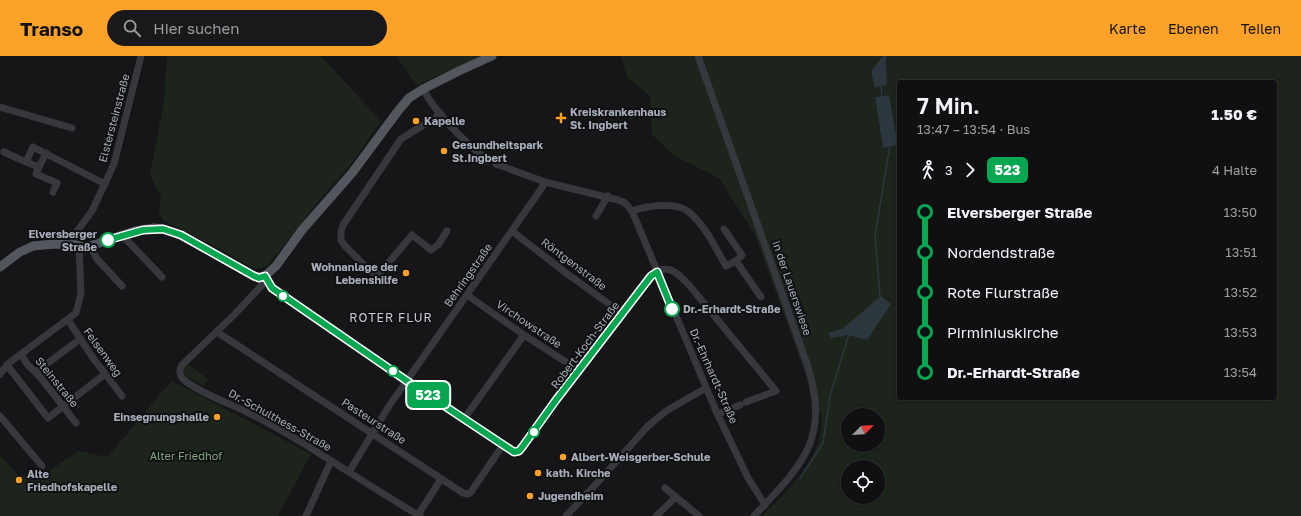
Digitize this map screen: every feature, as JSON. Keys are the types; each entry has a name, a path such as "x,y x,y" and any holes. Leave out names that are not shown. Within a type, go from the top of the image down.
{"main road":[{"path":"0,267 20,252 34,246 54,244 90,246 122,235 154,228 172,231 254,276 259,278 265,276 276,266 302,230 352,173 398,110 409,98 423,89 492,56"}],"street":[{"name":"Elstersteinstraße","path":"75,246 75,234 92,211 116,157 141,56"},
{"name":"In der Lauerswiese","path":"698,56 808,367 816,396 814,432 807,452 793,471 754,516"},
{"path":"423,89 441,114 464,140 488,161"},
{"path":"0,107 72,128"},
{"path":"441,114 401,139 343,225 341,240 371,272 379,274 412,235 431,250 438,245 447,231"},
{"name":"Elstersteinstraße","path":"26,162 33,147 105,184"},
{"path":"4,152 39,167"},
{"path":"46,153 36,174 57,183 53,192"},
{"name":"Dr.-Ehrhardt-Straße","path":"496,164 545,182 608,196 625,203 632,212 718,414 748,478 765,504"},
{"name":"Behringstraße","path":"349,472 372,432 541,190 545,182"},
{"path":"596,216 608,196"},
{"path":"632,212 659,205 685,209 706,232 726,266 736,261 742,255 724,229"},
{"name":"Röntgenstraße","path":"512,231 566,273 623,314"},
{"path":"122,235 162,277"},
{"path":"0,374 7,365 76,313 80,301 81,283 75,246"},
{"path":"90,246 97,259 122,286"},
{"path":"736,261 761,297"},
{"path":"657,272 668,269 675,271 682,277 776,391 718,414"},
{"name":"Robert-Koch-Straße","path":"504,445 514,452 523,446 556,400 580,371 651,276 657,272"},
{"path":"265,276 272,288 407,381 504,445"},
{"name":"Dr.-Schulthess-Straße","path":"265,276 262,285 217,332 182,364 180,375 189,384 258,418 295,439 419,515"},
{"name":"Virchowstraße","path":"467,295 524,335 580,371"},
{"name":"Felsenweg","path":"68,320 80,339 122,396"},
{"name":"Pasteurstraße","path":"217,332 372,432 463,493 468,494 471,492 504,445"},
{"path":"464,419 524,335"},
{"path":"36,372 80,339"},
{"name":"Steinstraße","path":"21,354 64,406 76,424"},
{"path":"7,365 46,417 49,417 105,374"},
{"path":"566,516 648,426 666,411 706,388"},
{"path":"0,416 42,466"},
{"path":"306,516 331,461"},
{"path":"419,515 441,479"},
{"path":"665,488 699,516"},
{"path":"656,516 676,497"}],"green space":[{"path":"167,56 321,56 381,121 352,163 322,197 269,264 261,268 254,269 218,248 163,220 159,212 161,198 150,174 164,101"},
{"path":"395,56 482,56 417,85"},
{"path":"621,56 883,56 871,71 887,85 886,56 1301,56 1301,516 762,516 794,483 811,458 817,445 821,430 821,414 813,408 807,378 755,235 719,178 676,157 652,135 650,96 627,77"},
{"path":"188,364 208,379 204,386 190,379 183,373"},
{"name":"Alter Friedhof","path":"172,381 311,454 278,516 0,516 0,455 18,475 38,478 79,451 107,457 155,399"}],"shaded area":[{"path":"883,56 886,56 887,85 875,88 871,71"},
{"path":"889,95 897,145 883,148 875,97"},
{"path":"881,296 891,304 867,340 848,335 831,338 828,333 842,329"}],"waterway":[{"path":"881,86 882,98"},
{"path":"880,297 875,236 890,145"},
{"path":"800,478 823,443 830,396 849,334"}],"bus line":[{"name":"523","path":"108,240 122,235 154,228 172,231 254,276 259,278 265,276 272,288 407,381 514,452 519,451 523,446 556,400 580,371 651,276 657,272 672,309"}],"place":[{"name":"Kreiskrankenhaus St. Ingbert","path":"561,118"},
{"name":"Kapelle","path":"416,121"},
{"name":"Gesundheitspark St.Ingbert","path":"444,151"},
{"name":"Elversberger Straße","path":"108,240"},
{"name":"Wohnanlage der Lebenshilfe","path":"406,273"},
{"name":"Dr.-Erhardt-Straße","path":"672,309"},
{"name":"Einsegnungshalle","path":"217,417"},
{"name":"Albert-Weisgerber-Schule","path":"563,457"},
{"name":"kath. Kirche","path":"538,473"},
{"name":"Alte Friedhofskapelle","path":"19,480"},
{"name":"Jugendheim","path":"530,496"}],"district":[{"name":"ROTER FLUR","path":"391,318"}]}
